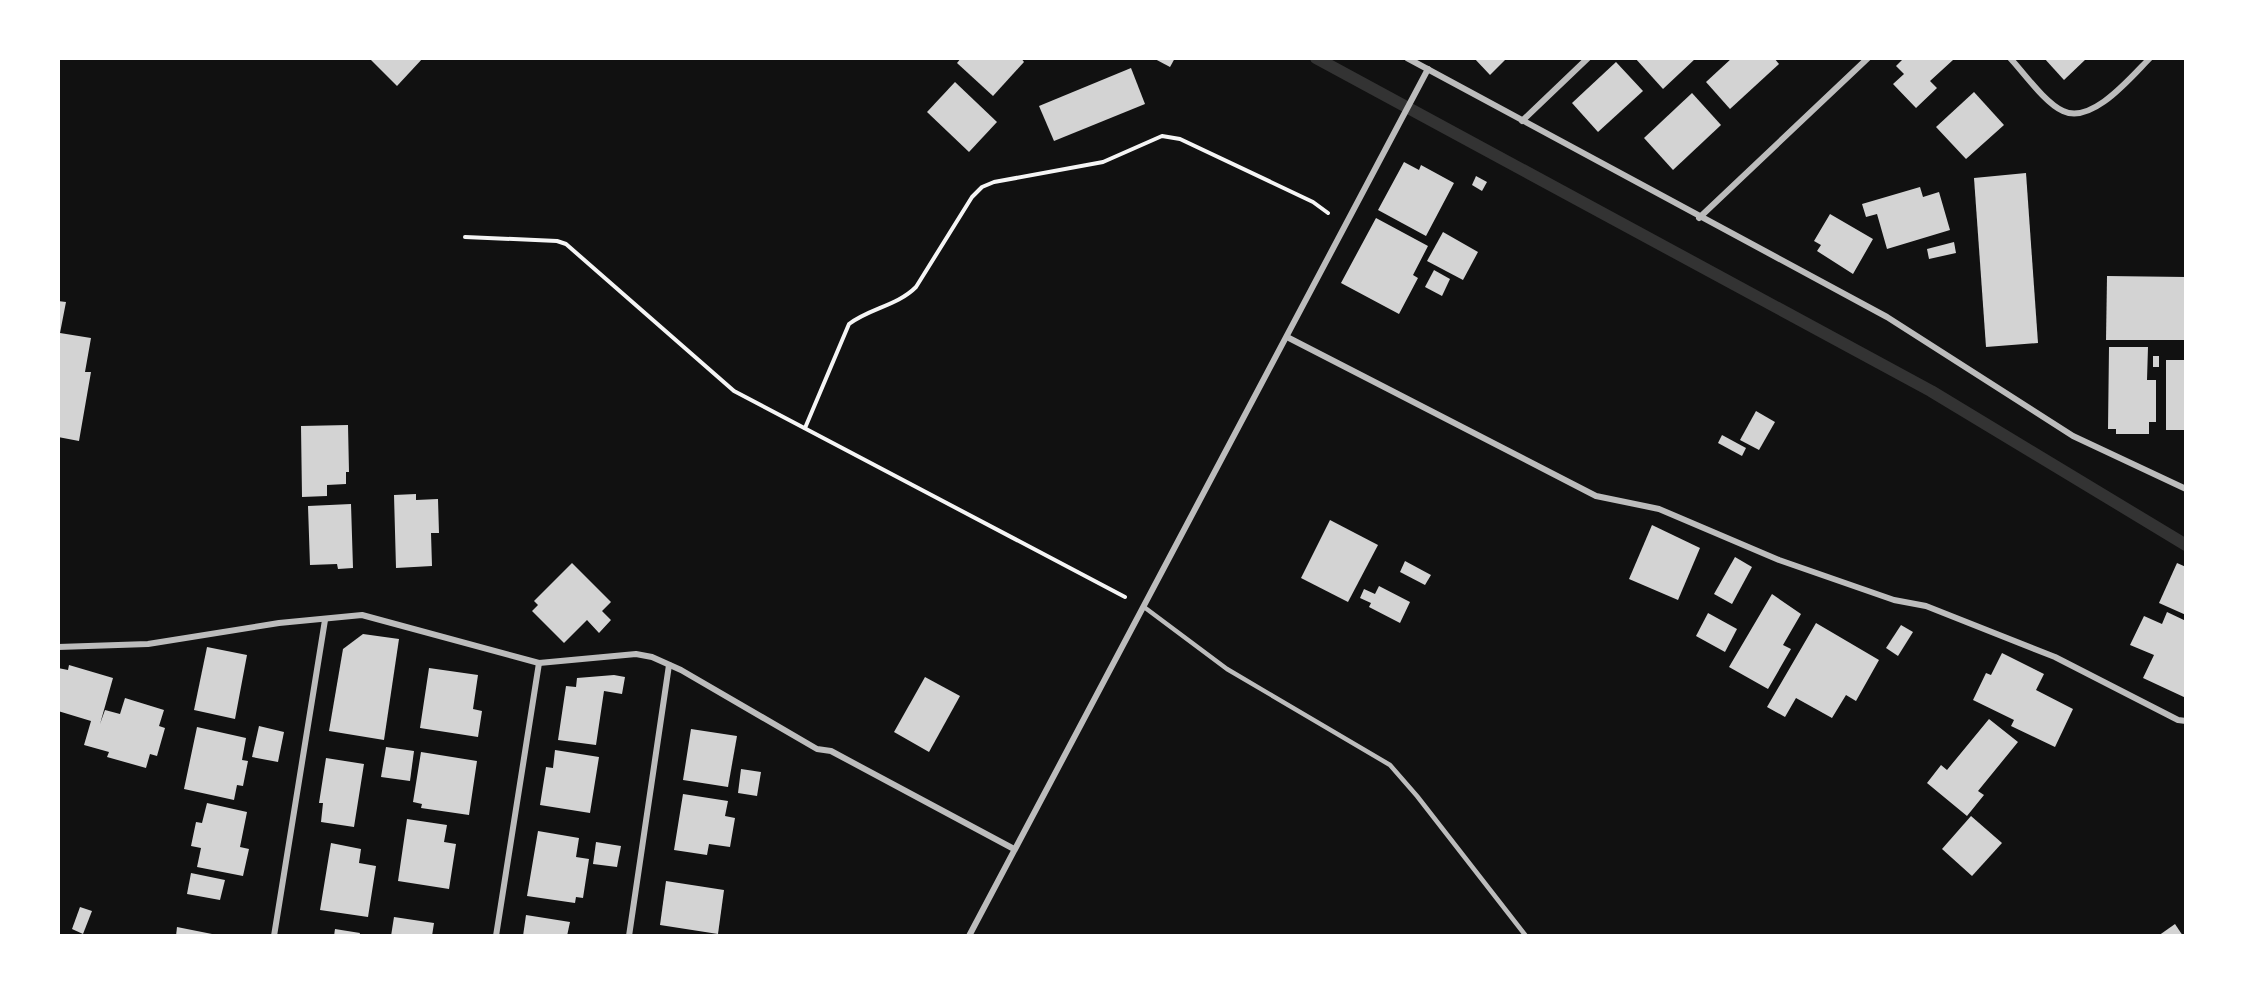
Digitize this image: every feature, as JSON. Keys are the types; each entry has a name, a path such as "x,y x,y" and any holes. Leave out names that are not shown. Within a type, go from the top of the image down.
{"street":[{"path":"1407,58 1699,218 1887,317 2073,436 2186,489"},
{"path":"1522,121 1588,58"},
{"path":"1699,218 1868,58"},
{"path":"2010,58 2064,112 2085,114 2106,100 2150,58"},
{"path":"969,936 1345,226 1392,142 1428,69"},
{"path":"1287,337 1596,496 1659,509 1779,560 1894,600 1926,606 2055,657 2178,720 2186,721"},
{"path":"58,647 148,644 279,623 362,615 539,663 636,654 652,657 818,748 831,751 1014,849"},
{"path":"274,936 325,620"},
{"path":"496,936 539,663"},
{"path":"629,936 669,665"}],"lane":[{"path":"1144,607 1227,669 1390,765 1417,796 1526,936"}],"path":[{"path":"805,428 849,324 860,315 907,296 916,287 972,197 994,182 1103,162 1162,136 1180,139 1313,202 1345,226"},
{"path":"465,237 558,241 566,244 734,391 1144,607"}],"building":[{"path":"369,58 423,58 397,86"},
{"path":"961,58 1021,58 1024,62 993,96 957,63"},
{"path":"1153,58 1175,58 1170,67"},
{"path":"1474,58 1507,58 1490,75"},
{"path":"1635,58 1696,58 1663,89"},
{"path":"1732,58 1774,58 1779,64 1730,109 1706,82"},
{"path":"1904,58 1953,60 1930,81 1937,88 1916,108 1893,84 1904,74 1896,66"},
{"path":"2044,58 2087,58 2064,80"},
{"path":"1616,62 1643,91 1598,132 1572,103"},
{"path":"1131,68 1145,104 1054,141 1039,106"},
{"path":"955,82 997,122 969,152 927,112"},
{"path":"1974,92 2004,125 1966,159 1936,127"},
{"path":"1692,93 1721,125 1673,170 1644,138"},
{"path":"1404,162 1419,170 1421,165 1454,183 1426,236 1378,210"},
{"path":"2026,173 2038,343 1986,347 1974,178"},
{"path":"1476,176 1487,182 1482,191 1472,185"},
{"path":"1920,187 1923,197 1939,192 1950,230 1887,249 1877,214 1866,217 1862,204"},
{"path":"1830,214 1873,239 1853,274 1817,251 1821,245 1814,241"},
{"path":"1376,218 1428,246 1413,275 1418,278 1399,314 1341,283"},
{"path":"1443,232 1478,252 1463,280 1427,261"},
{"path":"1954,242 1956,253 1929,259 1927,249"},
{"path":"1434,270 1450,279 1442,296 1425,287"},
{"path":"2107,276 2186,277 2186,340 2106,340"},
{"path":"58,301 66,302 60,333 91,338 85,372 91,372 79,441 58,437"},
{"path":"2109,347 2148,347 2147,380 2156,380 2156,422 2149,422 2149,434 2116,434 2116,429 2108,429"},
{"path":"2153,356 2159,356 2159,367 2153,367"},
{"path":"2166,360 2186,360 2186,430 2166,430"},
{"path":"1756,411 1775,422 1759,450 1740,440"},
{"path":"348,425 349,472 346,472 346,484 327,485 327,496 302,497 301,426"},
{"path":"1722,435 1746,448 1742,456 1718,443"},
{"path":"416,494 416,500 438,499 439,533 431,533 432,566 396,568 394,495"},
{"path":"351,504 353,568 338,569 337,564 310,565 308,506"},
{"path":"1330,520 1378,545 1348,602 1301,578"},
{"path":"1652,525 1700,548 1678,600 1629,579"},
{"path":"1735,557 1752,567 1732,604 1714,594"},
{"path":"1405,561 1431,575 1425,585 1400,572"},
{"path":"572,563 611,602 602,611 611,620 599,633 587,620 564,643 532,611 538,605 534,601"},
{"path":"2177,563 2186,567 2186,615 2159,603"},
{"path":"1379,586 1410,602 1400,623 1369,607 1371,603 1360,598 1364,589 1375,594"},
{"path":"1772,594 1801,614 1783,645 1791,649 1768,689 1729,667"},
{"path":"2167,612 2186,621 2186,698 2143,678 2154,655 2130,645 2144,616 2162,624"},
{"path":"1708,613 1737,629 1725,652 1696,636"},
{"path":"1816,623 1879,660 1856,701 1846,695 1832,718 1796,698 1785,717 1767,707"},
{"path":"1901,625 1913,632 1898,656 1886,648"},
{"path":"363,634 399,639 384,740 329,731 343,649"},
{"path":"207,647 247,655 235,719 194,710"},
{"path":"2002,653 2044,674 2036,690 2073,709 2055,747 2011,726 2014,720 1973,700 1986,673 1991,675"},
{"path":"69,665 113,678 100,724 105,710 120,714 125,698 164,710 159,726 165,728 157,756 150,754 146,768 107,757 109,752 84,745 91,721 58,711 58,668 68,670"},
{"path":"429,668 478,675 473,709 482,711 478,737 420,728"},
{"path":"614,675 625,677 622,694 604,691 596,745 558,740 566,686 576,687 577,678"},
{"path":"925,677 960,696 929,752 894,732"},
{"path":"1989,719 2018,742 1978,791 1984,795 1967,816 1927,783 1941,765 1947,770"},
{"path":"259,726 284,732 278,762 252,757"},
{"path":"197,727 246,738 242,760 248,761 243,786 237,785 234,800 184,789"},
{"path":"691,729 737,736 728,787 683,780"},
{"path":"386,747 414,751 410,781 381,777"},
{"path":"555,750 599,757 590,813 540,805 546,767 553,768"},
{"path":"421,752 477,761 469,815 421,808 422,804 413,802"},
{"path":"326,758 364,764 354,827 321,822 323,803 319,803"},
{"path":"741,769 761,772 757,796 738,793"},
{"path":"683,794 728,801 725,816 735,818 730,847 709,844 707,855 674,850"},
{"path":"207,803 247,812 240,847 249,849 243,876 197,867 201,848 191,846 196,822 202,823"},
{"path":"1971,816 2002,843 1972,876 1942,849"},
{"path":"407,819 447,825 444,842 456,844 449,889 398,881"},
{"path":"538,831 579,838 576,857 589,859 583,898 576,897 575,903 527,896"},
{"path":"596,842 621,846 617,867 593,864"},
{"path":"331,843 361,849 359,863 376,866 368,917 320,910"},
{"path":"191,873 225,880 220,900 187,894"},
{"path":"666,881 724,890 718,934 660,925"},
{"path":"80,907 92,911 83,934 72,929"},
{"path":"526,915 570,922 567,936 523,936"},
{"path":"394,917 434,923 432,936 391,936"},
{"path":"2175,924 2183,936 2158,936"},
{"path":"177,927 212,934 212,936 176,936"},
{"path":"335,929 360,933 359,936 334,936"}],"waterway":[{"path":"1316,58 1931,391 2186,545"}]}
